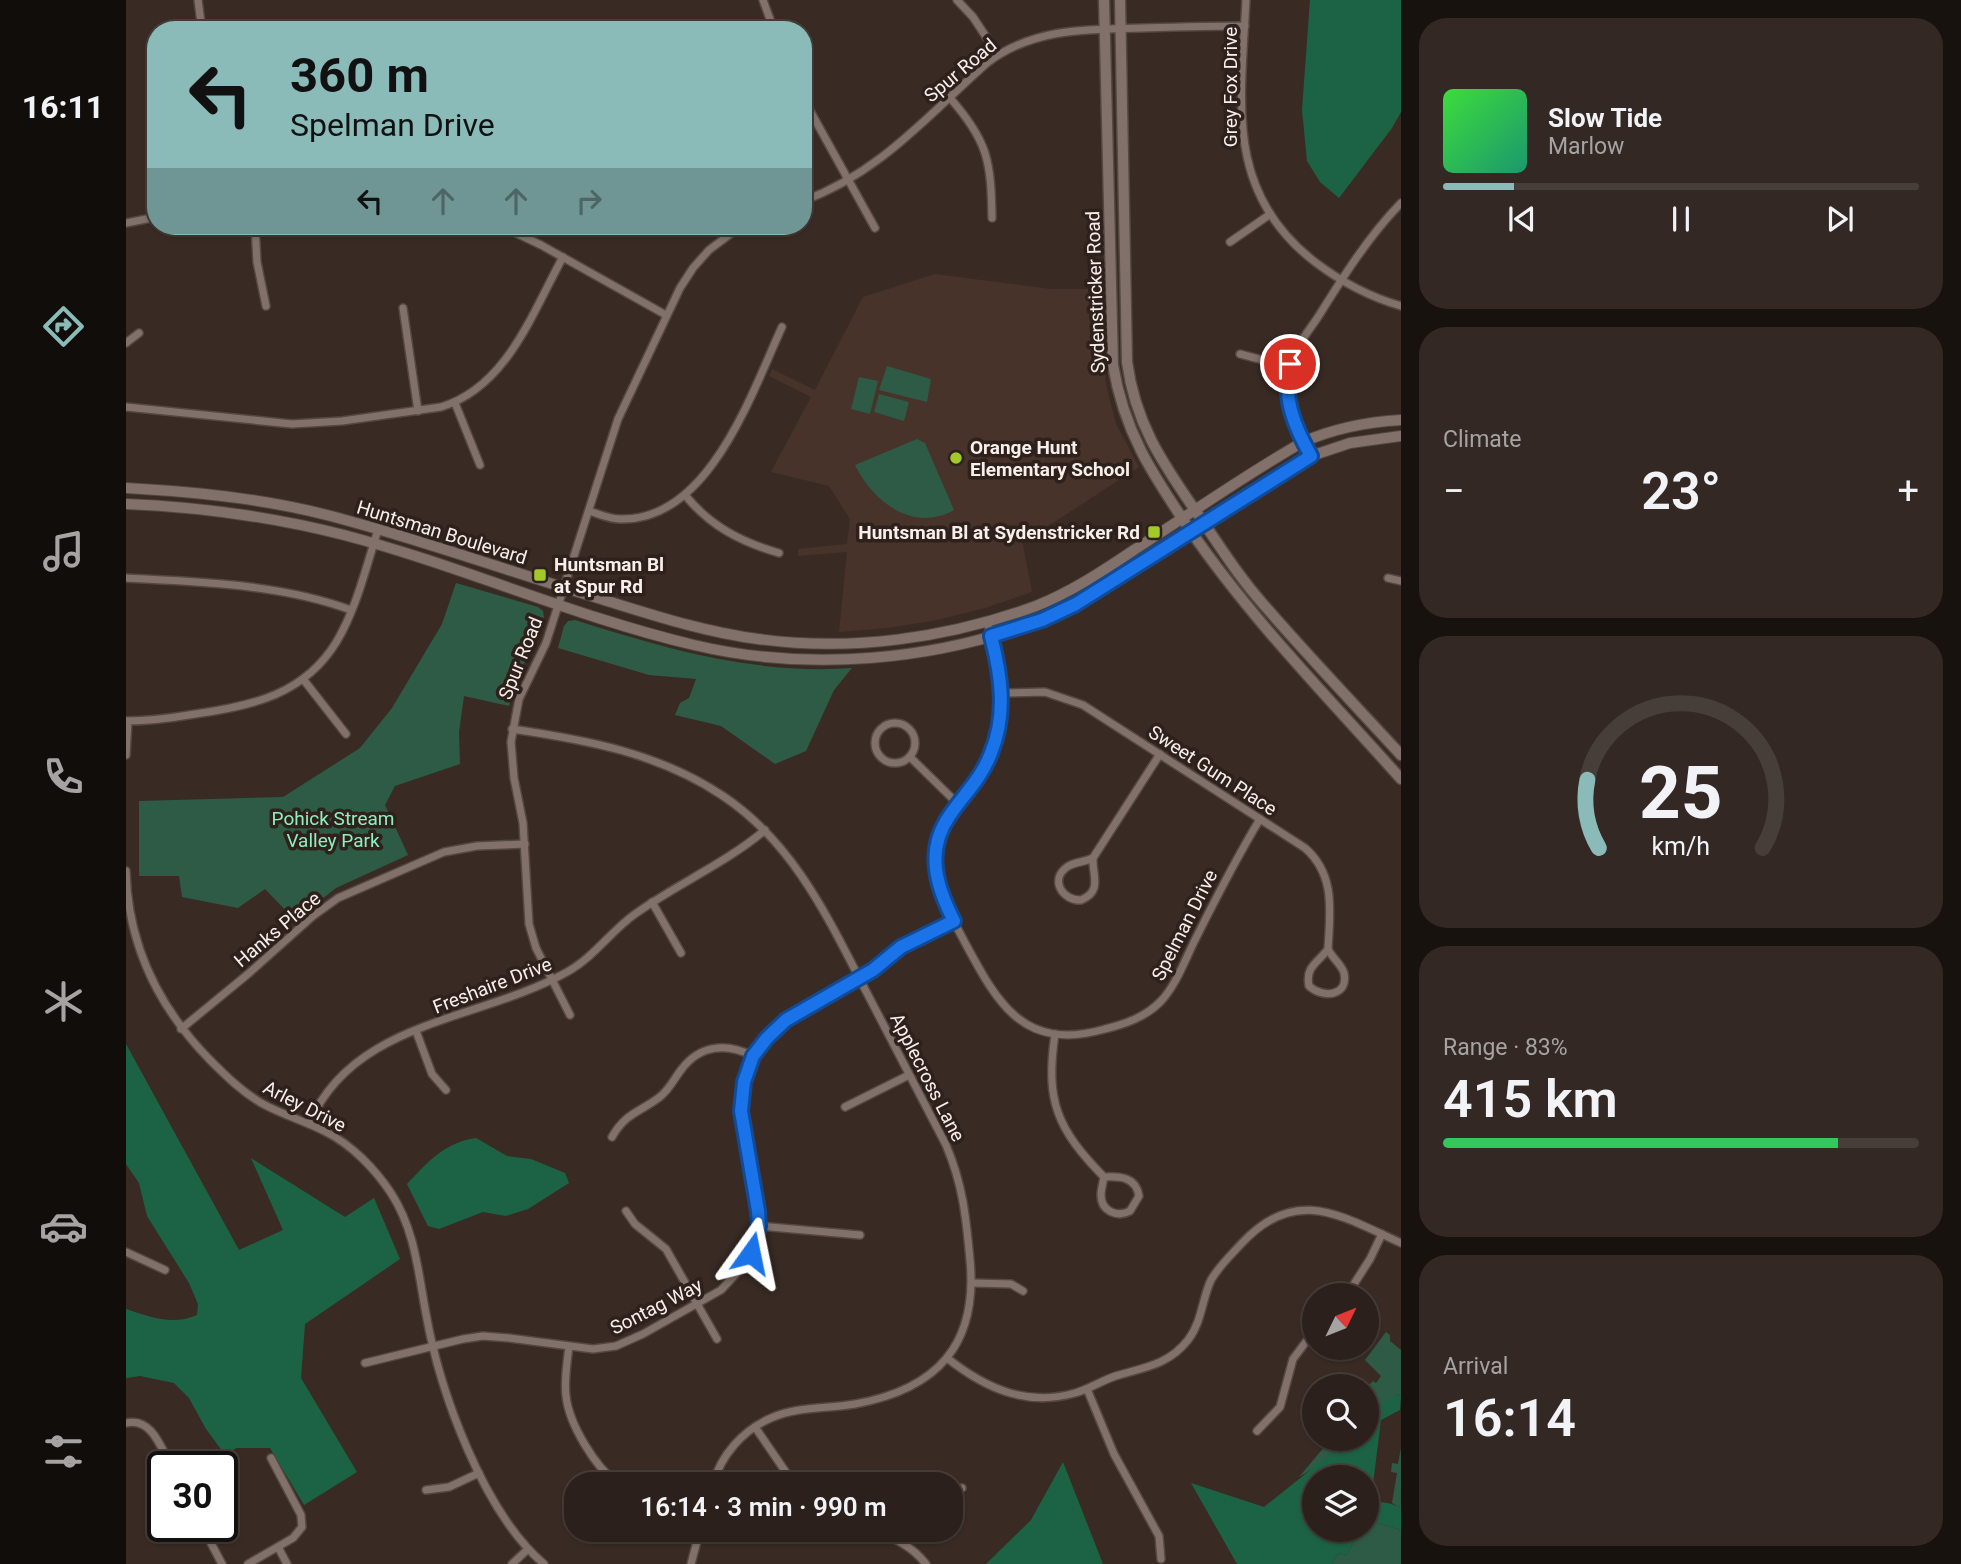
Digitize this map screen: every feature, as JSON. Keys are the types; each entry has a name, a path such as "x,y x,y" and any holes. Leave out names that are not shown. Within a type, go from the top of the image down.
{"main road":[{"name":"Sydenstricker Road","path":"1104,0 1113,365 1118,395 1140,453 1191,532 1256,619 1401,779"},
{"name":"Sydenstricker Road","path":"1120,0 1125,324 1131,391 1141,419 1155,448 1195,511 1263,605 1401,755"}],"street":[{"path":"198,0 201,21"},
{"path":"763,0 771,21"},
{"path":"957,0 973,17 998,55"},
{"name":"Grey Fox Drive","path":"1245,0 1242,114 1244,143 1252,179 1269,215 1305,254 1342,280 1401,306"},
{"name":"Spur Road","path":"812,197 848,180 885,156 998,55 1031,39 1054,33 1105,28 1245,26"},
{"path":"950,98 976,130 984,148 991,176 992,218"},
{"path":"812,114 875,228"},
{"path":"1311,456 1295,425 1289,401 1289,367 1304,337 1374,233 1401,203"},
{"path":"1230,242 1269,215"},
{"path":"126,223 147,220"},
{"path":"256,235 257,262 266,306"},
{"path":"519,235 666,315"},
{"name":"Spur Road","path":"570,1015 536,948 528,925 525,844 511,758 512,729 519,699 546,643 618,419 680,288 700,258 727,235"},
{"path":"126,407 292,424 342,421 455,403 481,387 504,362 563,257"},
{"path":"403,308 418,411"},
{"path":"589,511 618,519 638,518 656,513 685,495 727,443 782,327"},
{"path":"126,343 139,333"},
{"path":"1240,354 1289,367"},
{"path":"455,403 480,465"},
{"name":"Huntsman Boulevard","path":"126,488 240,498 302,509 688,625 730,635 783,642 836,644 895,640 941,633 1037,605 1069,591 1303,442 1341,428 1380,421 1401,421"},
{"name":"Huntsman Boulevard","path":"126,504 171,506 298,524 373,544 695,646 757,656 837,659 883,657 944,648 1042,620 1076,604 1311,456 1350,443 1401,436"},
{"path":"685,495 696,509 721,529 745,542 779,553"},
{"path":"126,755 127,721 169,718 248,706 281,693 303,679 336,643 351,610 377,530"},
{"path":"126,578 228,586 303,596 351,610"},
{"path":"1388,578 1401,581"},
{"name":"Spelman Drive","path":"987,621 1002,693 1001,714 992,751 977,780 948,816 939,836 934,864 938,887 987,985 1001,1004 1028,1025 1055,1034 1082,1035 1140,1018 1161,1001 1176,978 1231,869 1260,819"},
{"path":"303,679 346,734"},
{"name":"Sweet Gum Place","path":"1002,693 1045,692 1072,700 1305,848 1324,872 1331,901 1328,950"},
{"path":"896,722 911,730 915,746 910,757 894,763 879,755 875,739 885,725 896,722"},
{"name":"Applecross Lane","path":"512,729 605,745 660,763 724,796 765,830 786,852 807,881 946,1145 960,1182 966,1213 972,1283 967,1321 947,1358 921,1380 880,1399 853,1405 788,1412 770,1418 738,1441 729,1451 719,1472"},
{"path":"1093,858 1070,865 1060,873 1058,883 1065,897 1081,900 1094,890 1096,883 1092,868 1093,858 1160,754"},
{"path":"910,757 958,804"},
{"name":"Freshaire Drive","path":"309,1124 322,1098 351,1066 390,1041 552,981 583,962 627,920 652,902 747,846 765,830"},
{"name":"Hanks Place","path":"181,1029 313,916 338,898 444,852 477,846 525,844"},
{"name":"Arley Drive","path":"126,871 130,912 143,961 156,991 181,1029 241,1089 261,1103 327,1132 358,1155 379,1177 396,1202 408,1226 416,1252 433,1347 451,1409 479,1473 508,1523 527,1550 544,1564"},
{"path":"652,902 681,953"},
{"name":"Sontag Way","path":"365,1363 483,1336 593,1349 622,1344 721,1290 740,1272 751,1253 759,1226 741,1111 744,1082 753,1056 786,1020 859,978 901,947 954,921"},
{"path":"1328,950 1343,971 1344,980 1339,989 1324,995 1309,986 1307,977 1309,968 1328,950"},
{"path":"416,1031 432,1074 446,1090"},
{"path":"1055,1034 1050,1074 1058,1115 1074,1145 1104,1177 1127,1178 1135,1184 1139,1196 1130,1211 1120,1215 1113,1213 1103,1204 1101,1197 1104,1177"},
{"path":"612,1137 622,1120 663,1094 683,1066 699,1054 714,1048 732,1047 753,1056"},
{"path":"845,1108 909,1075"},
{"path":"947,1358 981,1382 1012,1395 1048,1398 1087,1389 1116,1376 1154,1367 1179,1350 1196,1326 1216,1272 1250,1235 1271,1219 1294,1210 1318,1209 1401,1242"},
{"path":"626,1211 635,1224 666,1249 717,1339"},
{"path":"759,1226 860,1235"},
{"path":"1355,1283 1382,1234"},
{"path":"126,1252 165,1270"},
{"path":"972,1283 1011,1284 1023,1291"},
{"path":"569,1347 565,1395 571,1417 596,1461 607,1472"},
{"path":"1256,1432 1280,1407 1293,1359 1302,1347"},
{"path":"1087,1389 1114,1454 1158,1536 1161,1559"},
{"path":"126,1423 135,1421 146,1425 162,1451"},
{"path":"755,1427 785,1472"},
{"path":"248,1564 293,1538 302,1527 301,1515 271,1458"},
{"path":"426,1490 449,1487 479,1473"},
{"path":"210,1542 222,1564"},
{"path":"691,1564 697,1542"},
{"path":"904,1542 926,1564"},
{"path":"278,1548 286,1564"},
{"path":"512,1564 527,1550"}],"shaded area":[{"name":"Orange Hunt Elementary School","path":"935,274 1051,289 1100,289 1101,347 1107,389 1116,424 1139,467 1022,540 1032,592 937,620 839,632 847,552 798,556 798,549 847,544 850,519 829,486 771,472 811,397 769,376 772,369 815,390 863,297"}],"green space":[{"path":"1310,0 1401,0 1401,112 1339,198 1320,182 1307,161 1302,110"},
{"path":"887,366 931,379 927,402 879,390"},
{"path":"859,377 878,381 870,414 851,409"},
{"path":"879,394 909,402 904,421 874,412"},
{"path":"917,439 925,443 954,510 939,516 909,516 896,510 872,491 855,465"},
{"name":"Pohick Stream Valley Park","path":"456,583 538,607 543,611 544,618 516,682 509,706 464,696 459,732 460,764 395,786 385,805 408,855 336,888 295,920 265,889 238,908 182,897 179,876 139,876 139,801 283,797 360,748 392,708 442,624"},
{"path":"575,620 677,650 746,664 781,668 852,668 834,690 806,751 775,764 721,726 675,715 680,703 689,698 696,679 649,675 558,648 564,626 568,621"},
{"path":"126,1044 239,1250 283,1230 251,1158 345,1217 374,1198 400,1259 305,1324 301,1378 357,1472 304,1505 270,1448 236,1448 232,1451 222,1451 189,1398 174,1383 140,1376 126,1378 126,1309 161,1319 179,1320 197,1315 198,1304 189,1283 147,1216 139,1183 126,1164"},
{"path":"476,1138 507,1156 531,1159 565,1173 569,1183 528,1209 506,1216 483,1212 439,1229 428,1226 407,1184 429,1161 446,1149"},
{"path":"1386,1332 1390,1335 1390,1341 1401,1350 1401,1396 1398,1394 1379,1419 1381,1376 1365,1360 1379,1360 1379,1341"},
{"path":"1398,1394 1401,1396 1400,1410 1381,1420 1379,1436 1379,1406"},
{"path":"1401,1448 1401,1508 1392,1503 1397,1473 1391,1472 1392,1463 1398,1464"},
{"path":"1321,1451 1335,1451 1318,1465 1309,1465"},
{"path":"1334,1451 1377,1451 1375,1465 1316,1465"},
{"path":"1063,1462 1103,1564 986,1564 1031,1520"},
{"path":"1302,1477 1302,1542 1354,1542 1346,1556 1339,1553 1332,1564 1237,1564 1191,1483 1264,1507"},
{"path":"1379,1502 1401,1508 1401,1530 1379,1523"},
{"path":"1379,1523 1401,1530 1401,1564 1332,1564 1339,1553 1346,1556 1354,1542 1379,1542"}],"place":[{"name":"Orange Hunt Elementary School","path":"956,458"},
{"name":"Huntsman Bl at Sydenstricker Rd","path":"1154,532"},
{"name":"Huntsman Bl at Spur Rd","path":"540,575"}],"route":[{"path":"751,1253 759,1226 758,1211 741,1111 744,1082 753,1056 786,1020 873,970 901,947 954,921 938,887 934,864 935,849 948,816 971,790 986,766 997,735 1002,693 991,636 1042,620 1076,604 1311,456 1292,416 1288,393 1290,364"}]}
